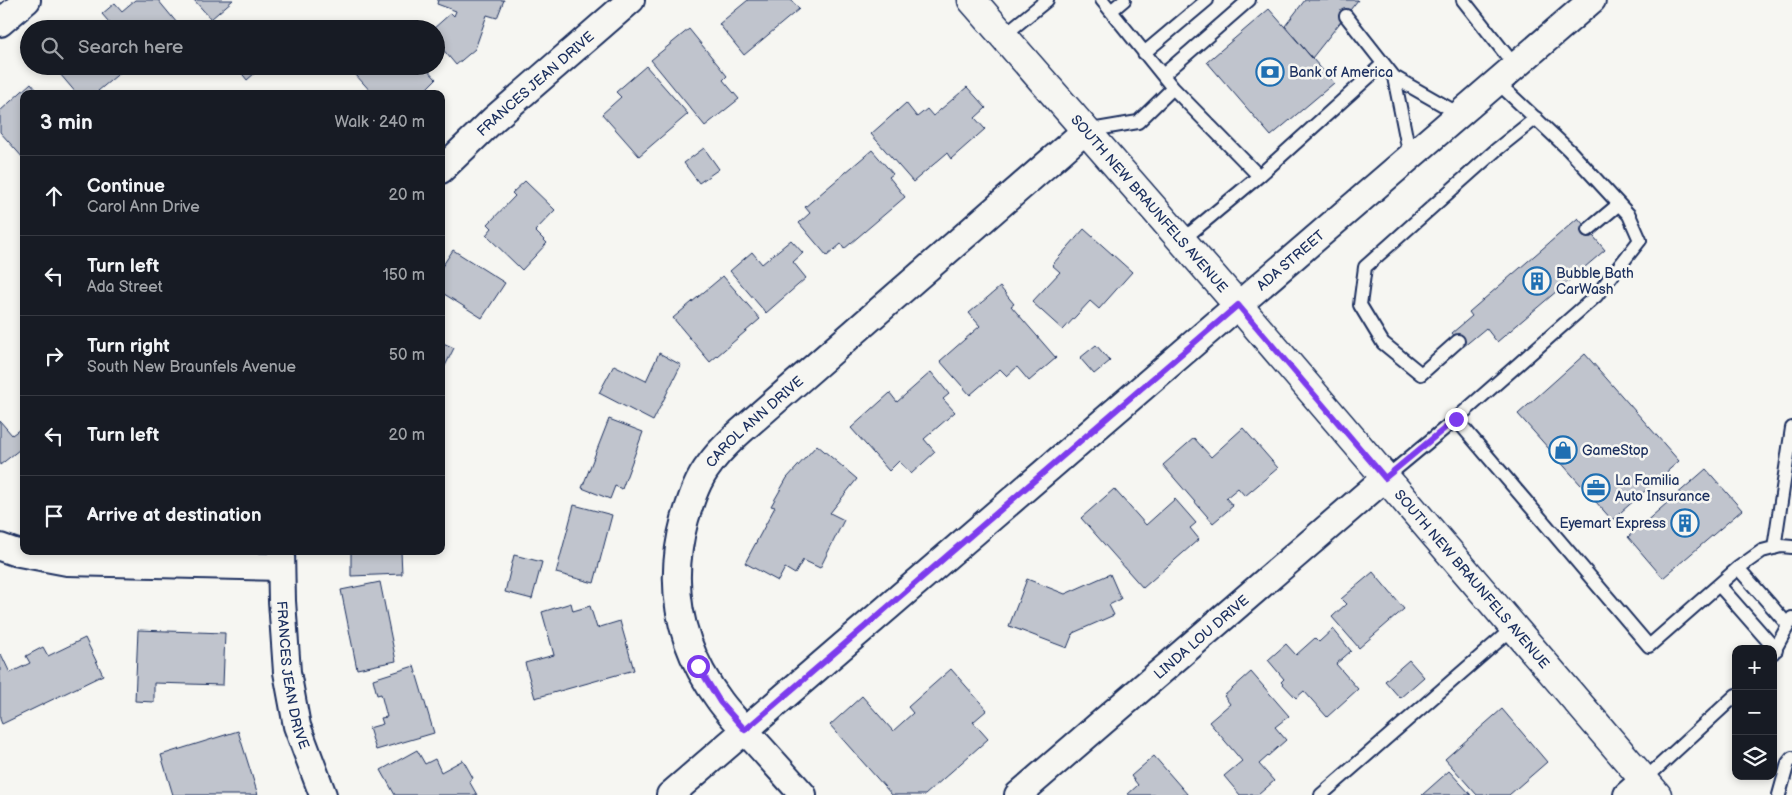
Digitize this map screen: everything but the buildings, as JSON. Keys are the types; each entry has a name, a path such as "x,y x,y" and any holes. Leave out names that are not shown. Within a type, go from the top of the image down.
{"main road":[{"name":"SOUTH NEW BRAUNFELS AVENUE","path":"972,0 1238,305 1513,628 1643,790"}],"street":[{"path":"0,23 27,0"},
{"name":"FRANCES JEAN DRIVE","path":"445,166 494,119 631,0"},
{"name":"ADA STREET","path":"670,795 1592,0"},
{"name":"CAROL ANN DRIVE","path":"802,795 720,702 698,666 682,627 676,585 679,542 690,502 698,482 710,464 740,431 1085,131"},
{"name":"LINDA LOU DRIVE","path":"1018,795 1385,478"},
{"path":"0,547 20,553"},
{"path":"30,555 67,562 281,559"},
{"name":"FRANCES JEAN DRIVE","path":"281,559 287,672 295,717 323,795"}],"lane":[{"path":"1003,36 1046,0"},
{"path":"1102,0 1173,88 1259,176"},
{"path":"1111,11 1124,0"},
{"path":"1144,53 1207,0"},
{"path":"1163,75 1249,0"},
{"path":"1385,478 1456,419 1596,296 1640,240 1628,215 1619,204 1536,118 1506,74 1463,0"},
{"path":"1346,16 1394,77 1459,114"},
{"path":"1181,241 1259,176 1383,64"},
{"path":"1394,77 1410,157"},
{"path":"1085,131 1138,122 1173,88"},
{"path":"1458,341 1421,374 1383,343 1360,305 1365,267 1496,150 1536,118"},
{"path":"1588,230 1619,204"},
{"path":"1456,419 1649,646 1738,568 1762,551 1780,546 1792,547"},
{"path":"1774,548 1792,428"},
{"path":"1738,568 1790,621 1777,645"},
{"path":"1719,585 1769,645"},
{"path":"1321,795 1513,628"},
{"path":"1643,790 1732,699"},
{"path":"1779,795 1788,763 1792,758"}],"place":[{"name":"Bank of America","path":"1270,72"},
{"name":"Bubble Bath CarWash","path":"1537,281"},
{"name":"GameStop","path":"1563,450"},
{"name":"La Familia Auto Insurance","path":"1596,488"},
{"name":"Eyemart Express","path":"1685,523"}],"route":[{"path":"698,666 720,702 745,730 1238,305 1385,478 1456,419"}]}
